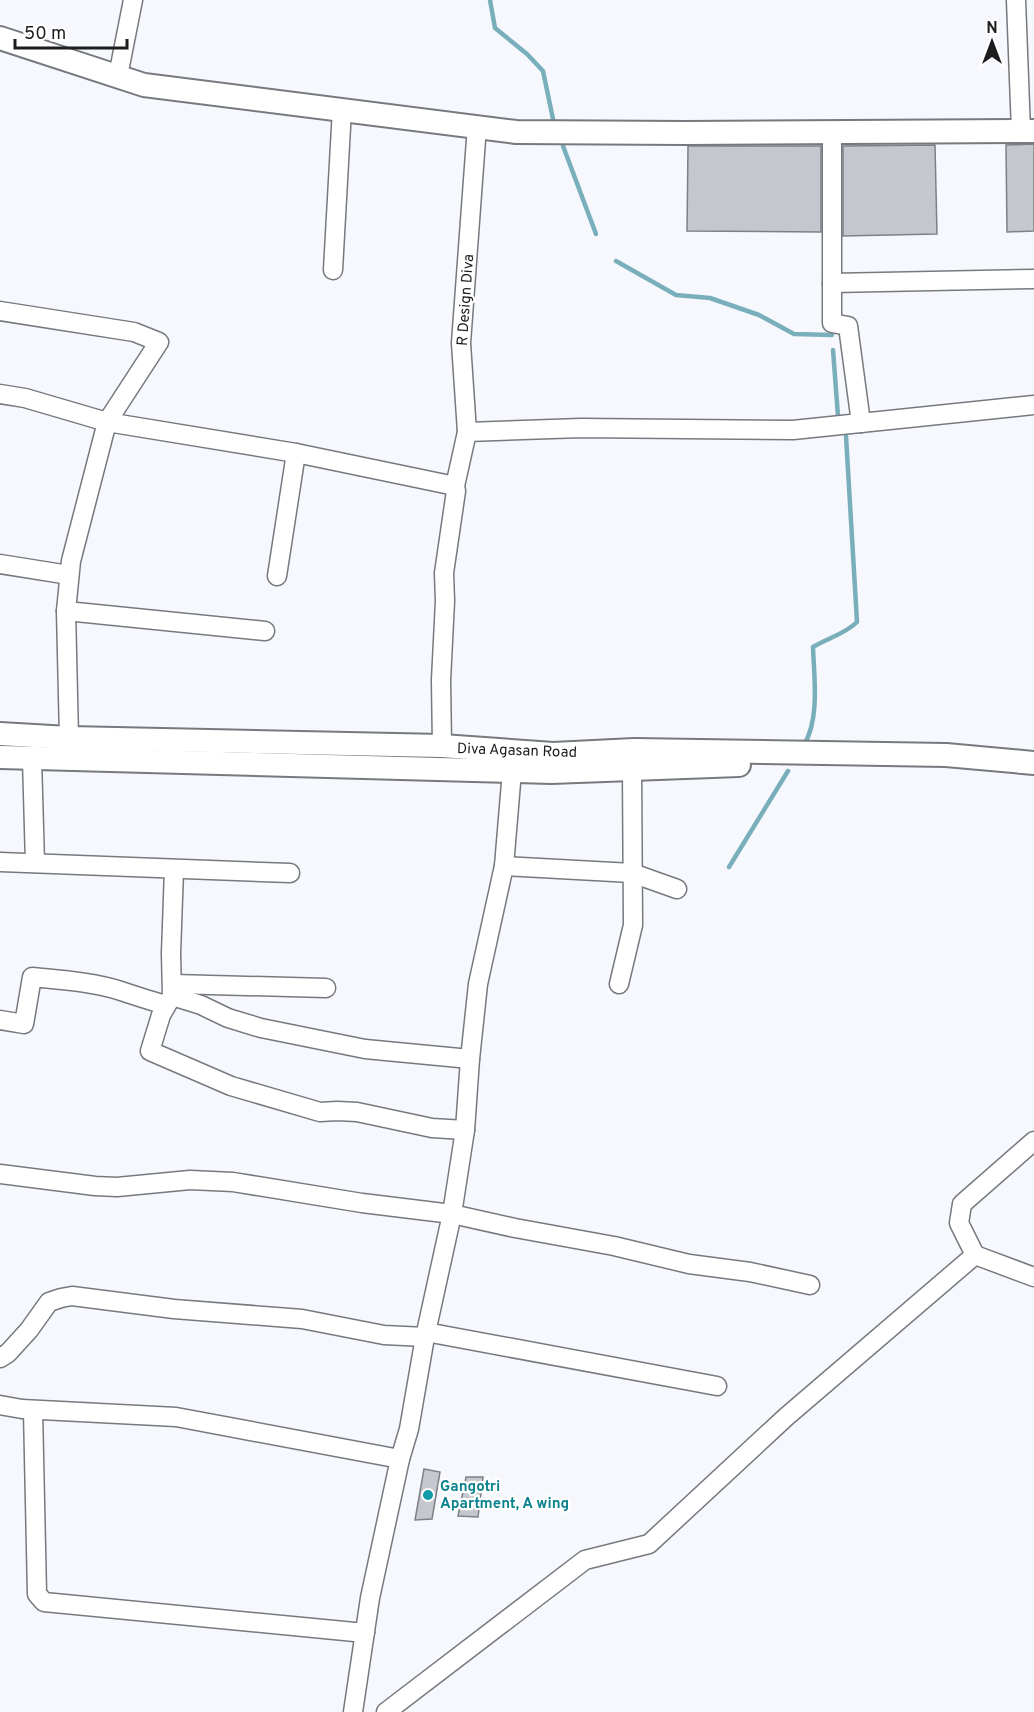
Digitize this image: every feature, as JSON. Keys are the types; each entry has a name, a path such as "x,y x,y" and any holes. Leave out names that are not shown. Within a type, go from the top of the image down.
{"street":[{"path":"118,76 133,0"},
{"path":"0,38 144,85 516,132 1028,131 1016,0"},
{"path":"333,270 342,109"},
{"name":"R Design Diva","path":"442,746 444,573 455,486 467,432 461,343 477,126"},
{"path":"832,132 832,323 848,326 861,423"},
{"path":"832,283 1034,279"},
{"path":"0,311 134,332 159,342 107,422 69,574 66,611 69,738"},
{"path":"0,394 25,398 107,422 296,453 455,486"},
{"path":"467,432 581,428 793,430 1034,405"},
{"path":"277,576 296,453"},
{"path":"0,564 69,574"},
{"path":"66,611 264,631"},
{"name":"Diva Agasan Road","path":"0,734 69,738 442,746 513,761 553,754 633,760 946,755 1034,763"},
{"path":"0,757 513,761 504,866 478,984 465,1130 452,1214 425,1335 409,1429 400,1459 370,1598 352,1712"},
{"path":"32,759 35,862"},
{"path":"619,984 633,925 633,760 750,765 898,766 1034,775"},
{"path":"0,862 290,873"},
{"path":"504,866 632,873 677,889"},
{"path":"174,870 170,995 150,1051 231,1086 320,1112 357,1112 432,1128 465,1130"},
{"path":"0,1020 24,1024 32,977 74,982 120,991 132,996 326,988"},
{"path":"170,995 201,1005 228,1018 271,1030 365,1049 470,1059"},
{"path":"1034,1141 962,1204 959,1223 975,1255 1034,1277"},
{"path":"0,1174 117,1187 190,1180 233,1182 362,1203 452,1214 614,1246 689,1264 750,1272 810,1285"},
{"path":"386,1712 585,1560 649,1544 786,1417 975,1255"},
{"path":"0,1358 8,1353 29,1330 49,1302 72,1296 174,1309 302,1319 384,1335 425,1335 717,1386"},
{"path":"0,1405 33,1410 176,1416 400,1459"},
{"path":"33,1410 38,1594 44,1602 365,1634"}],"building":[{"path":"1034,144 1034,231 1007,232 1006,145"},
{"path":"935,145 937,234 843,236 843,146"},
{"path":"688,146 821,146 821,232 687,231"},
{"name":"Gangotri Apartment, A wing","path":"424,1469 440,1472 432,1519 415,1520"},
{"path":"466,1477 483,1477 478,1517 458,1516"}],"waterway":[{"path":"490,0 495,28 527,54 543,71 553,119"},
{"path":"563,146 596,234"},
{"path":"616,261 676,295 710,298 759,315 794,334 832,335"},
{"path":"833,350 838,416"},
{"path":"804,745 814,710 813,647 842,633 857,622 846,436"},
{"path":"729,867 788,771"}],"place":[{"name":"Gangotri Apartment, A wing","path":"428,1495"}]}
